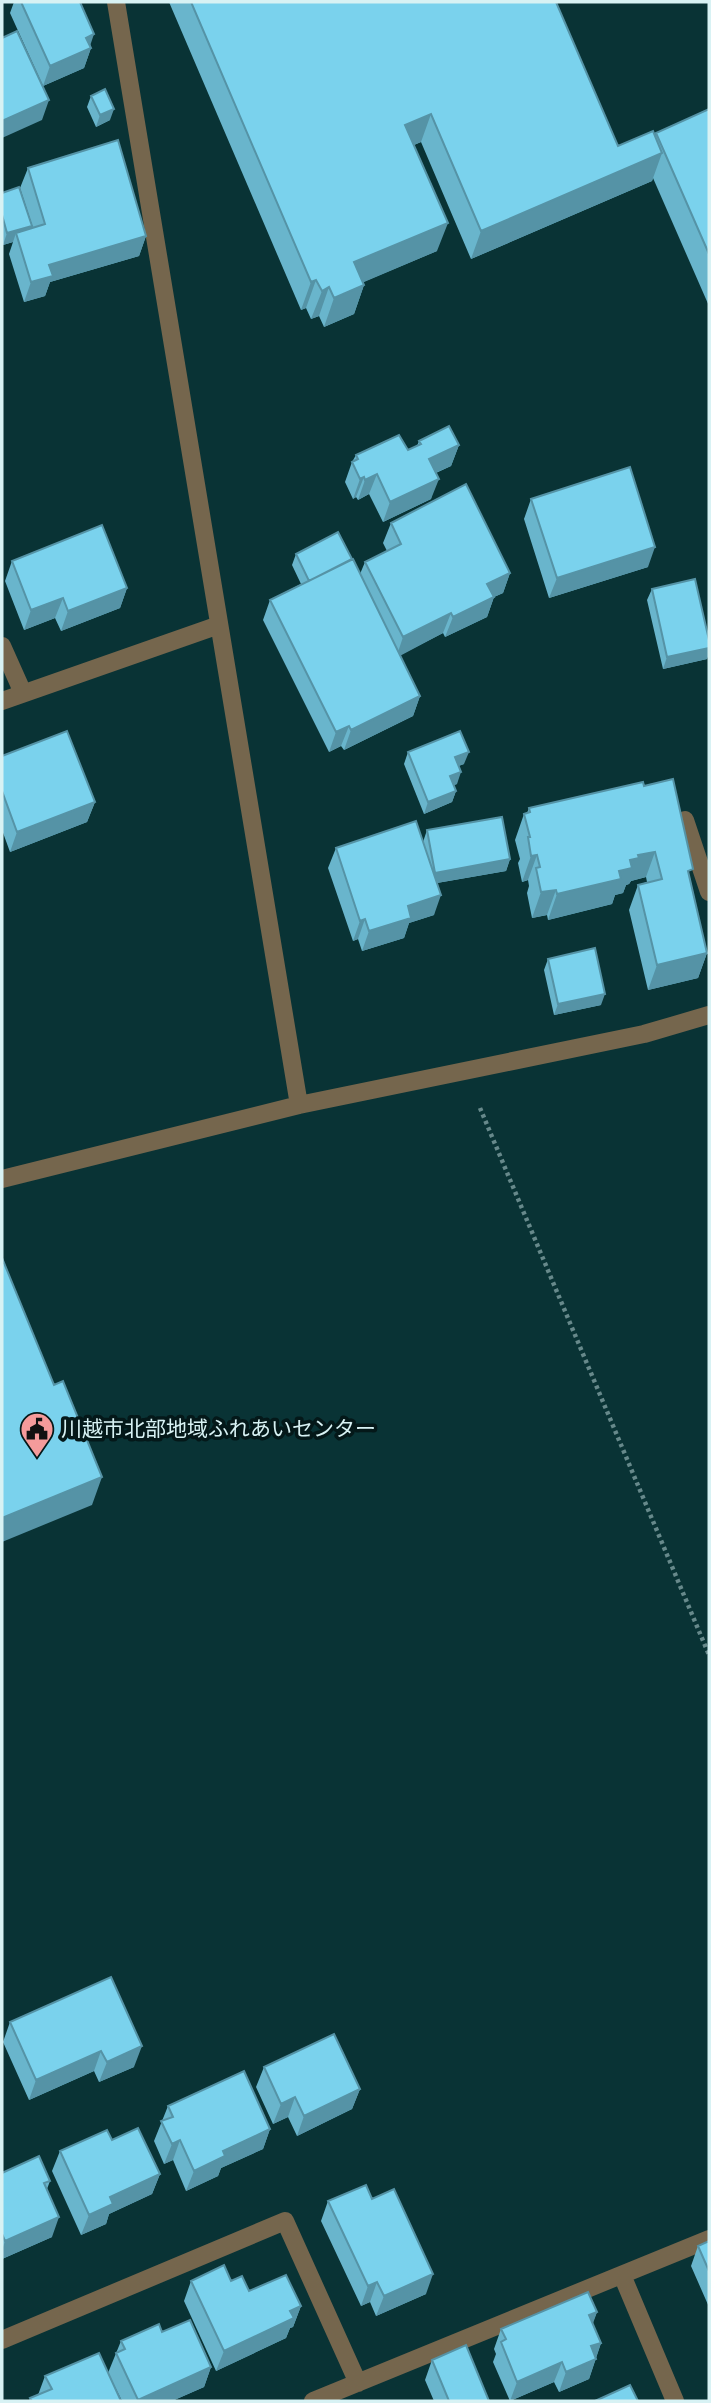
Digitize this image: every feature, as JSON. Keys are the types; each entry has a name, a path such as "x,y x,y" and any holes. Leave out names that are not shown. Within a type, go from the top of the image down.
{"street":[{"path":"116,2 299,1105"},
{"path":"2,701 219,625"},
{"path":"2,646 23,693"},
{"path":"685,820 709,892"},
{"path":"3,1174 299,1105 644,1034 709,1014"},
{"path":"2,2340 285,2221 358,2383"},
{"path":"313,2401 709,2239"},
{"path":"622,2275 674,2401"}],"path":[{"path":"467,1070 488,1131 709,1655"}],"building":[{"path":"21,2 80,2 94,34 86,38 91,48 50,66"},
{"path":"191,2 556,2 618,146 653,131 662,153 481,231 431,114 405,125 448,223 354,262 364,285 334,298 329,287 322,291 316,280 311,282"},
{"path":"17,31 49,100 2,121 2,38"},
{"path":"105,89 114,109 100,115 91,96"},
{"path":"709,109 709,254 656,133"},
{"path":"118,140 146,236 49,265 53,276 31,282 16,233 45,224 28,168"},
{"path":"19,187 32,226 7,233 2,215 2,193"},
{"path":"449,426 459,445 429,459 439,479 390,502 377,474 365,480 364,477 360,479 352,462 358,459 356,455 399,435 408,450 421,444 419,441"},
{"path":"630,467 655,547 557,578 531,499"},
{"path":"466,484 510,573 487,584 494,597 453,617 451,613 403,637 365,562 401,544 391,523"},
{"path":"102,525 127,588 68,611 63,598 31,610 12,561"},
{"path":"338,532 352,559 309,581 296,554"},
{"path":"353,559 420,696 351,730 349,726 336,732 270,600"},
{"path":"695,579 709,648 667,657 652,589"},
{"path":"67,731 95,802 17,832 2,791 2,756"},
{"path":"460,731 469,752 455,757 461,772 450,776 456,791 428,802 408,752"},
{"path":"673,779 693,869 688,871 707,953 657,965 638,885 662,879 655,852 638,855 639,858 630,860 632,868 619,871 621,879 557,894 556,890 541,892 536,868 540,867 537,855 531,856 530,837 524,814 530,812 529,808 643,782 644,786"},
{"path":"502,817 510,859 435,873 427,830"},
{"path":"416,821 441,895 408,906 411,918 369,931 365,919 360,921 336,848"},
{"path":"595,948 605,994 558,1004 548,959"},
{"name":"川越市北部地域ふれあいセンター","path":"2,1258 54,1385 63,1381 102,1477 2,1518"},
{"path":"111,1977 142,2046 107,2062 101,2051 36,2080 10,2022"},
{"path":"334,2034 360,2089 304,2116 295,2097 281,2104 264,2067"},
{"path":"244,2071 270,2129 223,2151 225,2156 194,2171 180,2140 172,2144 161,2121 173,2117 168,2106"},
{"path":"138,2128 160,2174 110,2197 113,2204 89,2215 60,2151 107,2130 112,2140"},
{"path":"39,2156 50,2181 44,2183 59,2217 5,2241 2,2234 2,2173"},
{"path":"366,2185 372,2199 394,2189 433,2274 384,2296 377,2282 368,2286 328,2201"},
{"path":"709,2241 709,2271 698,2246"},
{"path":"224,2265 231,2281 242,2276 249,2291 286,2275 301,2306 290,2311 294,2318 224,2351 191,2281"},
{"path":"588,2292 597,2312 589,2315 601,2343 591,2346 596,2359 566,2372 562,2362 517,2382 501,2342 506,2339 501,2329"},
{"path":"190,2320 211,2367 138,2400 116,2353 125,2349 121,2341 159,2324 162,2332"},
{"path":"466,2345 489,2401 449,2401 432,2360"},
{"path":"99,2353 121,2401 32,2401 30,2398 52,2389 45,2376"},
{"path":"630,2385 638,2401 595,2401"}],"place":[{"name":"川越市北部地域ふれあいセンター","path":"37,1459"}]}
